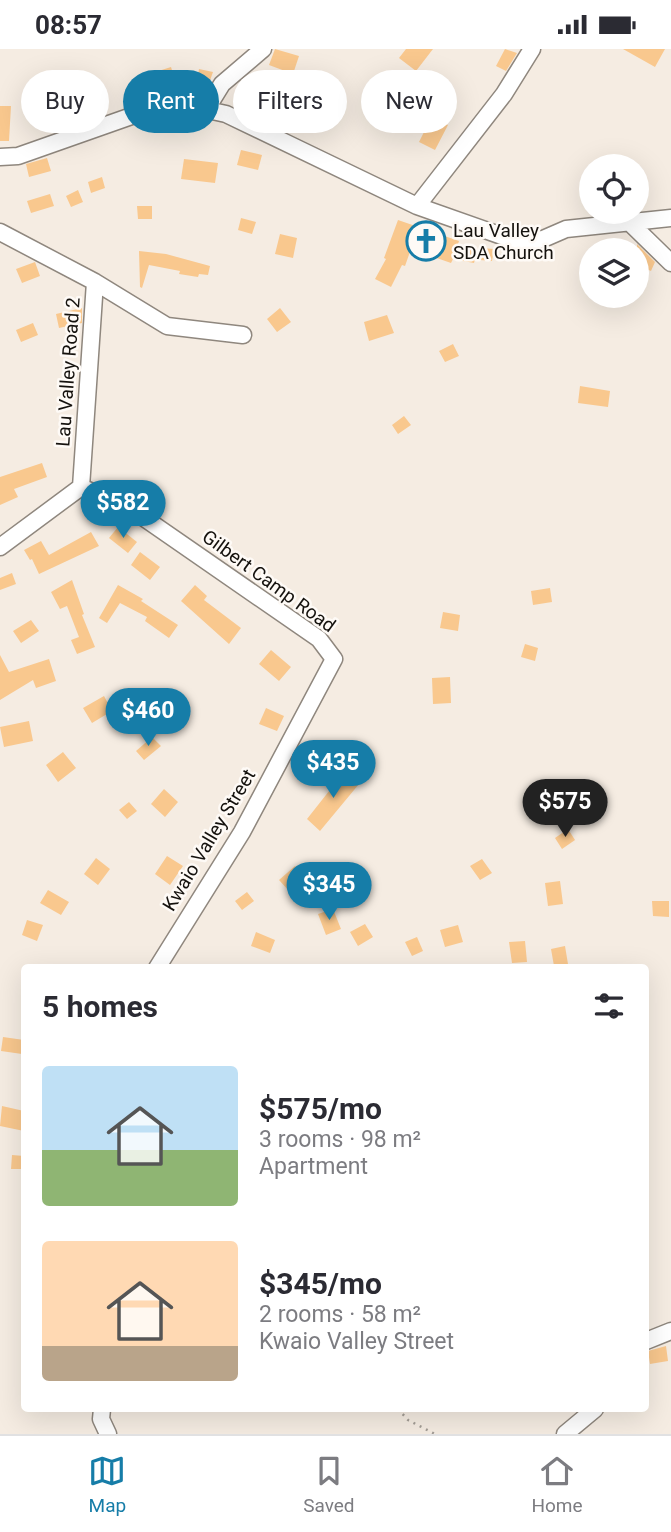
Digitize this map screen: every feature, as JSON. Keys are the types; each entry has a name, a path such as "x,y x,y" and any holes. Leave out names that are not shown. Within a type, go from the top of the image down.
{"street":[{"path":"219,89 262,49"},
{"path":"417,206 504,94 532,49"},
{"path":"219,113 417,206 519,242 543,239 566,229 605,224"},
{"path":"0,157 18,156 123,119"},
{"path":"649,220 671,218"},
{"path":"631,224 671,263"},
{"name":"Lau Valley Road 2","path":"0,232 95,282 81,487"},
{"path":"95,282 167,326 243,335"},
{"path":"0,547 81,487"},
{"name":"Gilbert Camp Road","path":"81,487 134,511 319,639 334,659"},
{"name":"Kwaio Valley Street","path":"160,964 242,832 334,659"},
{"path":"649,1340 671,1331"},
{"path":"102,1412 101,1419 108,1434"},
{"path":"565,1434 591,1412"}],"path":[{"path":"401,1412 408,1420 435,1434"}],"building":[{"path":"275,49 299,56 294,70 282,70 269,65"},
{"path":"406,49 433,49 417,70 399,58"},
{"path":"505,49 517,53 506,71 496,66"},
{"path":"623,49 665,49 655,67"},
{"path":"0,106 11,106 9,141 0,141"},
{"path":"424,133 444,133 435,150 419,142"},
{"path":"241,150 262,155 258,170 237,165"},
{"path":"47,158 51,171 29,177 26,164"},
{"path":"184,159 218,163 215,183 181,179"},
{"path":"102,177 105,188 91,193 88,182"},
{"path":"78,190 83,202 71,207 66,196"},
{"path":"50,194 54,206 31,213 27,201"},
{"path":"137,206 152,206 152,219 138,219"},
{"path":"241,218 256,222 252,234 238,230"},
{"path":"398,220 459,241 457,247 477,251 474,263 453,259 451,263 411,249 405,266 402,265 391,287 375,279 386,259 384,258"},
{"path":"280,234 297,238 293,258 275,254"},
{"path":"481,248 494,249 492,261 480,260"},
{"path":"139,251 166,254 210,266 208,275 199,274 198,277 179,274 180,271 149,265 142,288"},
{"path":"649,256 655,262 651,271 649,270"},
{"path":"35,262 40,276 22,283 16,269"},
{"path":"82,308 82,323 59,328 56,314"},
{"path":"280,308 291,322 277,332 267,319"},
{"path":"387,315 394,333 369,341 364,322"},
{"path":"33,323 38,335 21,342 16,330"},
{"path":"453,344 459,356 445,362 439,351"},
{"path":"580,386 610,391 608,407 578,403"},
{"path":"404,416 411,425 398,434 392,425"},
{"path":"42,463 47,477 14,489 18,497 0,505 0,477"},
{"path":"118,527 137,542 128,553 109,538"},
{"path":"91,532 99,546 39,574 24,550 41,541 49,555"},
{"path":"140,552 160,567 150,580 131,565"},
{"path":"12,573 16,584 0,590 0,578"},
{"path":"72,580 95,647 77,654 71,640 79,637 67,606 60,609 51,592"},
{"path":"118,585 143,599 141,601 178,625 169,638 145,621 147,617 120,603 107,623 99,618"},
{"path":"195,585 207,596 204,600 241,628 229,644 181,601"},
{"path":"550,588 552,602 533,605 531,591"},
{"path":"443,612 460,615 458,631 440,628"},
{"path":"31,620 39,631 21,643 13,631"},
{"path":"525,644 538,648 535,661 521,657"},
{"path":"271,650 291,667 279,681 259,664"},
{"path":"0,655 9,672 49,659 56,681 36,688 33,680 0,700"},
{"path":"450,677 451,703 433,704 432,678"},
{"path":"104,696 112,711 92,723 83,708"},
{"path":"266,708 284,716 277,731 259,724"},
{"path":"29,721 33,741 4,747 0,727"},
{"path":"152,737 161,746 144,760 136,751"},
{"path":"350,740 362,750 349,764 338,754"},
{"path":"63,752 76,768 58,782 46,765"},
{"path":"339,771 359,784 320,831 307,819 333,786 330,784"},
{"path":"164,789 178,802 165,817 151,804"},
{"path":"129,802 137,811 127,819 119,810"},
{"path":"568,829 575,840 562,849 555,838"},
{"path":"167,856 183,866 170,885 155,874"},
{"path":"96,858 110,869 98,885 84,874"},
{"path":"482,859 492,873 480,880 470,866"},
{"path":"295,866 305,877 289,891 279,880"},
{"path":"560,881 563,904 548,906 545,883"},
{"path":"48,890 69,902 61,915 40,903"},
{"path":"247,892 254,901 242,910 235,901"},
{"path":"652,901 669,901 669,917 653,916"},
{"path":"333,909 341,929 326,935 318,914"},
{"path":"27,920 43,925 37,941 22,935"},
{"path":"365,924 373,937 358,946 350,932"},
{"path":"458,925 463,942 445,947 440,930"},
{"path":"256,932 275,940 270,953 251,946"},
{"path":"417,937 423,951 412,956 405,942"},
{"path":"525,941 527,962 512,963 509,942"},
{"path":"565,946 568,964 554,964 551,949"},
{"path":"3,1037 21,1040 21,1054 1,1051"},
{"path":"2,1106 21,1110 21,1130 0,1126"},
{"path":"12,1155 21,1156 21,1169 11,1169"},
{"path":"666,1346 668,1361 650,1364 649,1351"}],"place":[{"name":"Lau Valley SDA Church","path":"426,241"}]}
